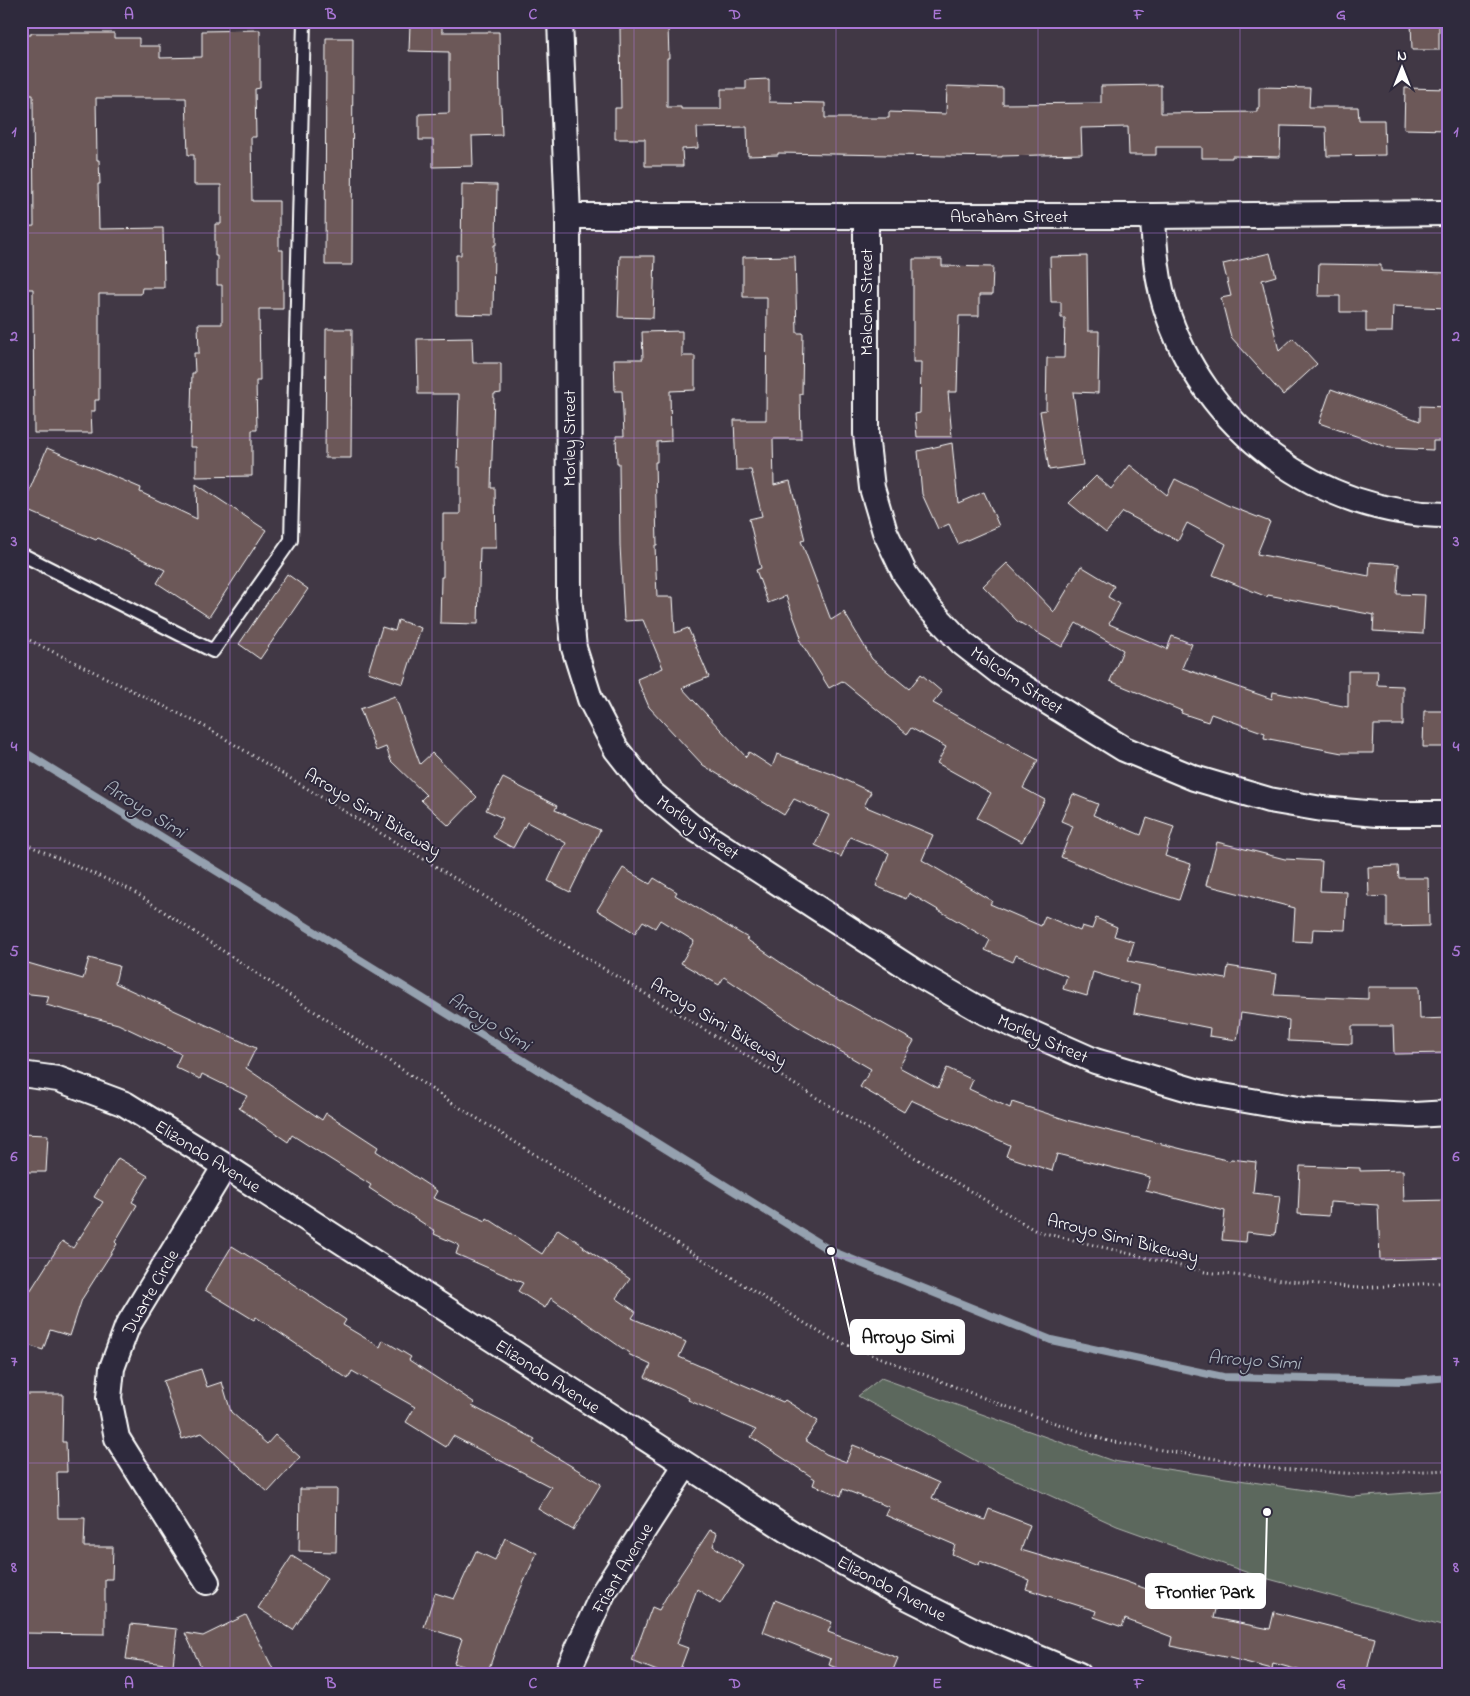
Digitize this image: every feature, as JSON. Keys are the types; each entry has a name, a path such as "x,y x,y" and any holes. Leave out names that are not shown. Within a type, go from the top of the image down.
{"street":[{"name":"Morley Street","path":"560,21 568,216 569,597 574,648 590,699 616,749 649,791 691,826 920,975 984,1012 1095,1061 1199,1092 1304,1110 1414,1115 1449,1112"},
{"name":"Abraham Street","path":"568,216 1153,216 1449,213"},
{"name":"Malcolm Street","path":"866,216 866,434 872,488 885,532 905,574 929,608 962,643 999,672 1124,749 1194,778 1269,800 1322,809 1377,814 1449,814"},
{"path":"1153,216 1155,254 1165,304 1179,344 1206,390 1234,424 1270,456 1312,482 1356,501 1396,511 1449,515"},
{"name":"Elizondo Avenue","path":"21,1074 58,1079 125,1104 225,1166 685,1466 795,1535 883,1585 977,1632 1079,1675"},
{"name":"Duarte Circle","path":"207,1582 117,1438 109,1398 112,1368 127,1327 225,1166"},
{"name":"Friant Avenue","path":"566,1675 603,1593 685,1466"}],"lane":[{"path":"21,554 213,651 291,540 304,21"}],"path":[{"name":"Arroyo Simi Bikeway","path":"21,636 204,726 1036,1231 1205,1272 1357,1288 1449,1282"},
{"path":"21,842 131,890 454,1104 828,1337 1002,1405 1108,1441 1278,1469 1360,1474 1449,1470"}],"green space":[{"path":"881,1378 1113,1461 1352,1497 1449,1490 1449,1628 1254,1575 1117,1526 985,1466 858,1396"}],"building":[{"path":"1411,21 1439,21 1439,50 1412,50"},
{"path":"410,24 442,24 442,32 499,32 502,135 472,136 473,166 433,167 433,140 419,140 419,114 449,113 449,52 409,51"},
{"path":"668,27 667,107 721,109 721,89 746,89 746,80 769,79 769,102 825,103 825,118 889,118 889,112 946,114 947,86 1003,88 1003,104 1101,103 1101,86 1161,85 1161,113 1257,112 1257,108 1259,108 1259,87 1310,88 1309,107 1358,107 1359,120 1384,120 1385,155 1327,156 1326,127 1281,126 1280,157 1232,156 1232,158 1202,158 1202,147 1156,147 1156,155 1129,155 1128,127 1081,128 1082,154 1002,157 778,153 778,155 748,156 747,127 697,128 698,148 682,149 683,166 645,166 645,139 615,139 615,108 621,108 620,28"},
{"path":"260,30 260,88 255,89 256,137 251,137 252,201 279,201 279,250 283,250 283,309 259,309 260,381 256,381 257,430 252,430 252,476 196,477 196,447 190,447 192,373 195,373 194,353 199,353 198,324 222,324 222,285 217,285 217,256 215,256 215,224 221,224 221,185 194,185 194,155 188,155 186,98 96,98 97,160 99,160 100,184 98,184 99,229 163,228 164,288 142,288 141,294 99,294 99,400 95,400 95,411 91,411 92,433 34,433 33,289 21,289 21,227 34,226 33,95 21,95 21,35 31,35 31,33 114,33 114,38 139,38 139,46 160,46 160,58 202,57 202,31"},
{"path":"326,38 353,38 352,265 325,265"},
{"path":"1405,88 1449,89 1449,130 1404,129"},
{"path":"462,184 497,185 493,315 456,314 456,255 461,255"},
{"path":"1270,253 1276,276 1262,280 1279,351 1293,338 1317,364 1283,395 1231,337 1221,298 1231,296 1223,264"},
{"path":"620,256 655,256 653,318 618,317"},
{"path":"795,256 797,333 803,333 802,394 800,394 801,439 773,439 774,485 790,481 805,540 801,541 831,620 844,612 872,659 909,689 921,674 942,692 933,703 1038,760 1023,788 1045,800 1022,842 977,818 991,793 937,763 946,747 911,728 907,734 842,681 829,688 799,639 801,637 786,596 768,603 756,570 761,568 749,519 762,516 751,470 736,470 734,420 766,420 767,297 743,297 743,257"},
{"path":"1087,256 1088,331 1099,331 1098,393 1073,392 1083,465 1049,470 1040,411 1046,410 1047,358 1064,358 1065,318 1061,318 1061,302 1051,302 1050,257"},
{"path":"913,259 942,259 942,266 993,267 992,295 979,295 979,316 959,316 957,392 948,392 952,437 917,437 915,414 920,413 921,362 913,362"},
{"path":"1319,264 1381,265 1381,271 1449,273 1449,308 1393,306 1392,332 1366,332 1366,312 1340,312 1340,296 1318,296"},
{"path":"326,329 352,329 351,458 325,458"},
{"path":"682,331 682,356 695,356 695,390 670,391 671,441 657,442 657,462 655,462 657,545 655,545 657,597 673,597 675,633 688,628 709,677 682,688 746,757 749,752 772,767 777,754 832,774 871,792 864,806 933,835 922,860 992,901 990,904 1041,926 1045,916 1080,931 1082,926 1092,929 1096,918 1117,927 1114,936 1134,942 1128,961 1226,979 1228,966 1277,974 1274,995 1368,999 1368,987 1419,987 1420,1019 1449,1018 1449,1053 1394,1054 1393,1026 1352,1026 1352,1044 1288,1041 1289,1020 1241,1013 1237,1040 1209,1036 1210,1028 1134,1013 1139,986 1093,972 1087,996 1063,989 1067,976 1016,955 1013,962 985,950 990,940 909,893 906,899 876,886 889,853 850,837 841,857 815,845 829,815 794,799 784,815 703,765 649,707 637,679 663,668 643,620 624,621 620,545 619,463 617,463 616,436 624,436 622,391 615,391 614,359 643,359 642,332"},
{"path":"472,338 473,363 501,363 501,393 494,394 491,488 495,488 496,548 480,548 478,624 440,623 441,577 443,577 443,514 460,514 460,467 457,467 459,394 418,394 417,339"},
{"path":"1331,389 1420,421 1420,406 1449,407 1449,441 1433,441 1433,450 1390,448 1319,423"},
{"path":"952,443 958,503 984,492 999,526 958,544 949,524 938,529 922,494 918,451"},
{"path":"47,448 141,488 140,492 197,519 196,484 266,530 209,617 157,583 165,570 98,538 96,540 22,508"},
{"path":"1130,465 1167,495 1175,479 1227,505 1270,522 1257,554 1369,576 1370,562 1399,564 1397,594 1425,595 1423,634 1373,631 1374,615 1268,595 1267,597 1213,575 1226,544 1187,523 1178,541 1123,512 1106,533 1069,503 1096,476 1111,489"},
{"path":"1007,563 1054,612 1081,566 1114,586 1108,597 1120,604 1109,624 1167,649 1172,636 1192,644 1182,668 1272,699 1273,692 1348,707 1348,671 1378,671 1377,685 1403,686 1403,725 1374,725 1373,753 1342,753 1264,738 1265,733 1211,714 1208,722 1181,713 1182,711 1110,681 1123,650 1076,623 1062,647 1017,621 983,586"},
{"path":"287,574 308,589 260,659 239,644"},
{"path":"398,620 421,628 403,684 368,672 382,627 395,631"},
{"path":"395,696 420,764 432,753 477,797 449,826 421,800 426,795 391,761 386,747 376,751 360,709"},
{"path":"1424,711 1449,711 1449,747 1423,747"},
{"path":"503,778 557,806 555,810 600,830 570,892 548,881 566,843 527,822 513,848 493,837 503,818 486,810"},
{"path":"1073,794 1098,804 1093,815 1141,835 1147,818 1174,827 1165,856 1191,864 1179,900 1124,883 1061,857 1073,826 1061,821"},
{"path":"1217,842 1285,859 1322,861 1320,891 1347,892 1345,930 1313,929 1312,942 1293,941 1295,908 1206,885"},
{"path":"1398,866 1399,878 1428,878 1429,926 1387,927 1387,896 1369,897 1368,867"},
{"path":"623,868 650,884 654,878 677,892 675,895 748,938 746,939 812,984 914,1041 899,1067 938,1088 947,1068 973,1080 969,1089 1010,1108 1012,1102 1070,1121 1230,1161 1231,1159 1256,1162 1253,1193 1280,1196 1275,1235 1247,1232 1246,1242 1222,1240 1225,1211 1146,1191 1150,1177 1057,1154 1052,1171 1006,1156 1010,1145 911,1100 904,1112 860,1087 871,1069 795,1025 724,977 719,985 681,963 694,941 660,920 655,928 643,921 635,933 597,910"},
{"path":"89,958 119,966 115,983 256,1048 246,1068 322,1120 326,1113 378,1147 376,1151 437,1191 433,1198 486,1221 487,1218 542,1254 558,1229 584,1246 630,1279 616,1298 636,1312 632,1318 686,1342 679,1357 783,1402 785,1400 818,1421 805,1440 826,1454 846,1462 853,1445 893,1461 939,1483 932,1498 985,1520 989,1509 1030,1525 1021,1550 1124,1581 1180,1601 1180,1598 1216,1605 1213,1618 1270,1629 1274,1612 1375,1638 1366,1675 1316,1675 1273,1663 1272,1669 1170,1646 1172,1637 1125,1619 1122,1627 1094,1617 1096,1611 1026,1589 1029,1580 980,1561 979,1565 952,1554 955,1545 885,1515 889,1507 843,1489 841,1496 813,1485 815,1479 751,1437 756,1430 688,1400 689,1398 645,1377 651,1365 628,1354 551,1298 545,1308 518,1291 523,1283 456,1254 459,1245 434,1234 435,1231 369,1188 371,1185 292,1135 288,1142 239,1108 247,1096 202,1074 200,1079 175,1067 181,1054 118,1024 46,1005 49,996 21,993 21,961 83,979"},
{"path":"21,1134 48,1135 46,1172 21,1172"},
{"path":"118,1158 148,1176 132,1202 137,1205 115,1242 117,1244 82,1299 70,1336 50,1330 43,1350 21,1343 21,1294 27,1296 62,1241 73,1248 103,1202 94,1197"},
{"path":"1300,1166 1360,1168 1360,1171 1403,1170 1404,1201 1449,1200 1449,1258 1380,1260 1378,1205 1330,1202 1329,1216 1298,1214"},
{"path":"232,1246 281,1276 346,1320 343,1325 380,1347 383,1340 411,1357 409,1360 475,1403 472,1406 535,1439 533,1443 601,1484 573,1530 538,1509 551,1487 453,1436 446,1447 406,1422 415,1407 352,1371 348,1379 256,1317 254,1320 205,1290"},
{"path":"201,1369 207,1387 222,1382 231,1412 267,1444 275,1435 300,1457 268,1492 202,1433 182,1439 163,1381"},
{"path":"21,1394 63,1394 62,1442 66,1442 67,1472 57,1472 58,1518 85,1518 84,1547 113,1547 112,1579 105,1579 105,1634 21,1633 24,1536 23,1498 21,1498"},
{"path":"300,1489 337,1489 336,1552 299,1551"},
{"path":"710,1530 717,1533 713,1546 744,1566 720,1604 697,1589 677,1644 688,1648 678,1675 667,1675 632,1661 652,1607 659,1610"},
{"path":"505,1538 537,1553 505,1623 487,1674 454,1663 462,1639 424,1627 435,1593 454,1599 476,1551 495,1560"},
{"path":"292,1556 327,1578 293,1630 258,1608"},
{"path":"775,1600 832,1622 828,1632 898,1658 891,1675 854,1675 829,1665 831,1659 763,1632"},
{"path":"246,1615 276,1675 205,1675 185,1633 203,1636"},
{"path":"131,1624 177,1629 173,1665 126,1659"}],"waterway":[{"name":"Arroyo Simi","path":"21,750 831,1251 1051,1340 1223,1377 1404,1381 1449,1377"}],"place":[{"name":"Arroyo Simi","path":"831,1251"},
{"name":"Frontier Park","path":"1267,1512"}]}
